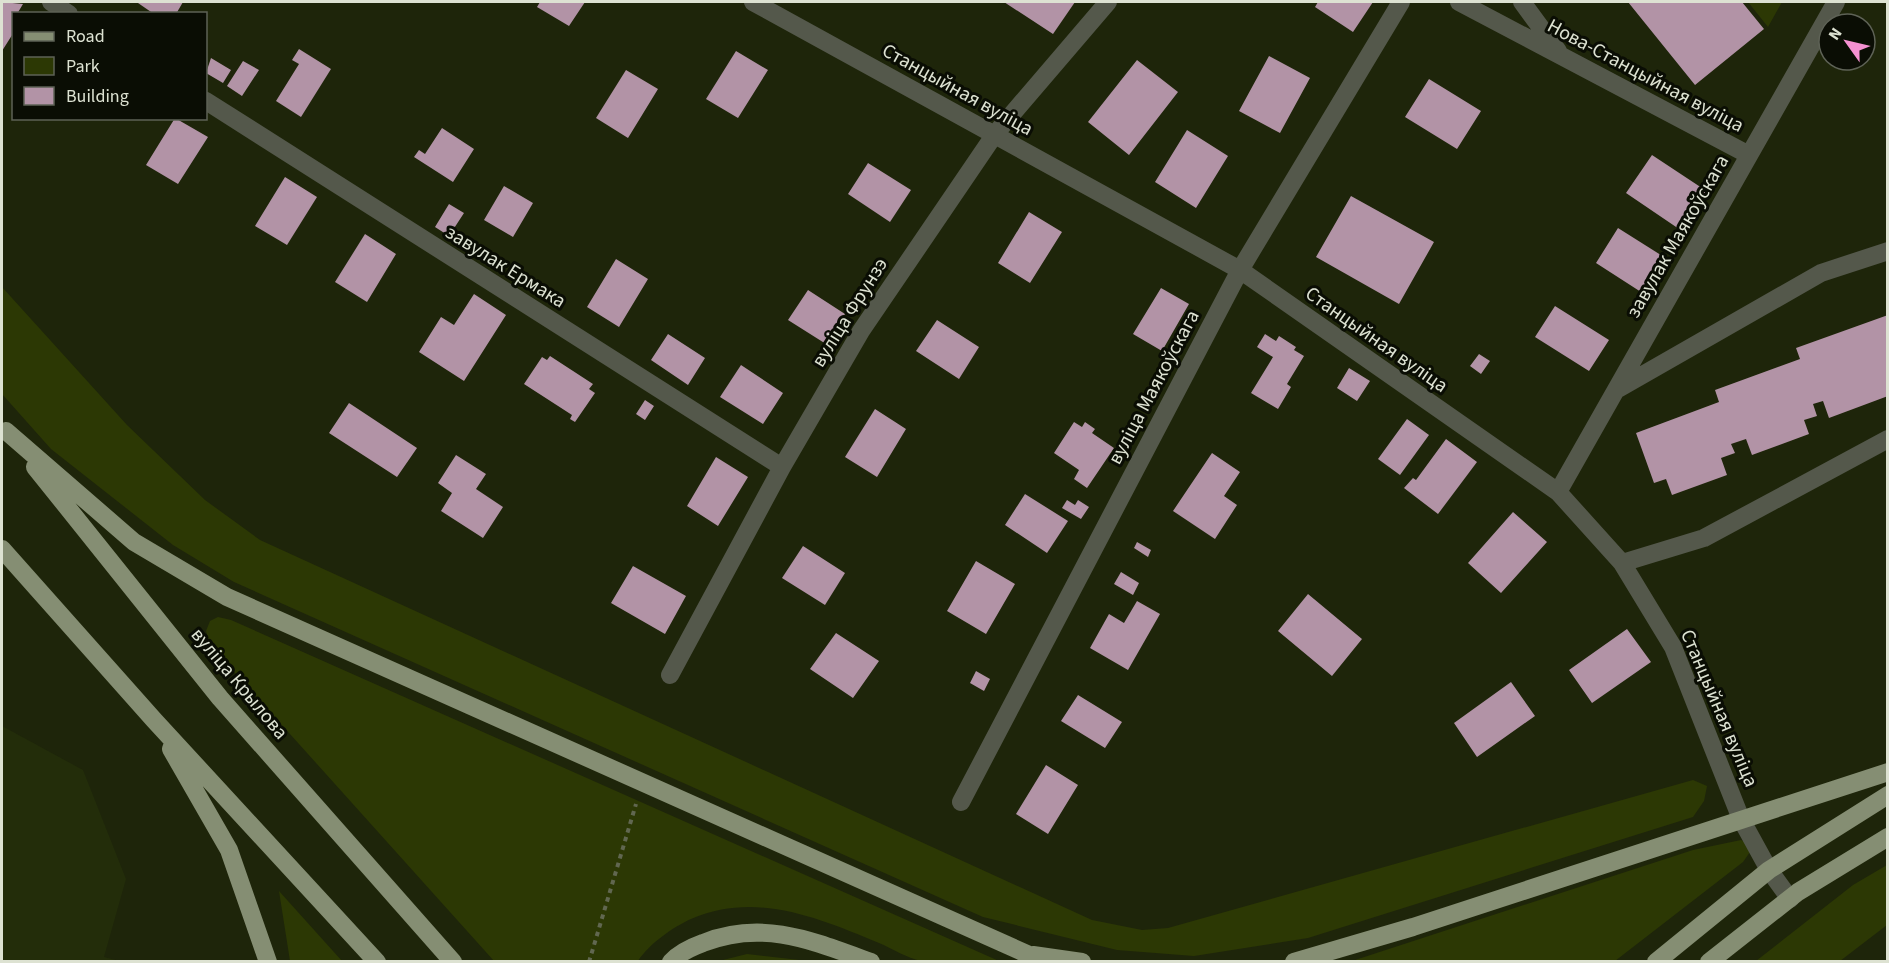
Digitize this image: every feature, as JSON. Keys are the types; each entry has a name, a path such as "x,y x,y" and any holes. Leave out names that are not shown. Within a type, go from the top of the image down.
{"main road":[{"path":"4,429 134,542 227,597 1037,958 1082,962"},
{"name":"вуліца Крылова","path":"4,429 220,698 453,962"},
{"path":"2,549 154,720 377,962"},
{"path":"154,720 229,850 268,962"},
{"path":"1294,962 1413,927 1887,772"},
{"path":"1656,962 1769,870 1887,795"},
{"path":"1709,962 1790,899 1887,837"},
{"path":"670,962 694,946 720,936 747,932 804,937 871,962"}],"street":[{"path":"51,2 66,12"},
{"name":"Станцыйная вуліца","path":"753,2 1240,270 1558,492 1622,563 1673,647 1741,819 1769,870 1790,899"},
{"name":"вуліца Фрунзэ","path":"670,675 782,467 861,331 995,134 1108,2"},
{"name":"вуліца Маякоўскага","path":"961,802 1240,270 1401,2"},
{"name":"Нова-Станцыйная вуліца","path":"1459,2 1749,155"},
{"path":"1522,2 1562,56"},
{"name":"завулак Маякоўскага","path":"1558,492 1836,2"},
{"name":"завулак Ермака","path":"207,102 782,467"},
{"path":"1616,390 1821,273 1887,251"},
{"path":"1622,563 1704,538 1887,438"}],"path":[{"path":"589,962 644,781"}],"shaded area":[{"path":"2,726 83,770 126,879 104,957 119,961 2,961"}],"green space":[{"path":"1748,2 1782,2 1768,27"},
{"path":"2,287 127,425 205,500 260,540 1092,920 1142,930 1168,928 1693,780 1707,786 1704,801 1693,817 1308,938 1194,956 1117,950 983,917 234,582 173,545 51,449 2,394"},
{"path":"218,617 231,620 999,961 921,961 810,917 786,911 739,907 715,911 684,922 655,942 638,961 494,961 210,645 206,631 210,621"},
{"path":"1741,840 1748,844 1750,852 1743,862 1615,961 1349,962 1693,850"},
{"path":"1887,865 1887,925 1840,961 1756,961 1853,885"},
{"path":"279,891 342,961 290,961"},
{"path":"747,954 808,961 719,961"}],"building":[{"path":"2,2 23,4 18,12 12,12 12,35 2,51"},
{"path":"183,2 177,12 151,12 138,3"},
{"path":"540,2 585,2 569,26 537,7"},
{"path":"1004,2 1075,2 1053,34"},
{"path":"1318,2 1373,2 1353,32 1315,7"},
{"path":"1628,2 1742,2 1764,29 1695,85"},
{"path":"299,49 331,69 301,117 276,101 299,64 292,60"},
{"path":"736,51 768,70 738,118 706,99"},
{"path":"1269,56 1310,78 1280,133 1239,111"},
{"path":"211,58 231,70 223,83 207,74"},
{"path":"1137,60 1178,92 1129,155 1088,122"},
{"path":"243,61 259,70 242,96 227,86"},
{"path":"626,70 658,89 628,138 596,118"},
{"path":"1429,79 1481,111 1457,149 1405,117"},
{"path":"174,120 178,120 208,137 178,184 146,165"},
{"path":"442,128 474,149 453,182 414,157 419,150 425,154"},
{"path":"1187,130 1228,156 1196,208 1155,182"},
{"path":"1652,155 1708,192 1682,231 1626,193"},
{"path":"868,163 911,190 890,222 848,194"},
{"path":"285,177 317,197 287,245 255,226"},
{"path":"504,186 533,203 513,237 484,220"},
{"path":"1351,196 1434,242 1399,304 1316,257"},
{"path":"449,204 464,213 449,236 435,227"},
{"path":"1029,212 1062,232 1030,283 998,263"},
{"path":"1618,228 1664,257 1641,292 1596,263"},
{"path":"365,234 396,254 367,302 335,282"},
{"path":"616,259 648,279 619,327 587,307"},
{"path":"1161,288 1189,304 1162,351 1133,334"},
{"path":"808,290 845,314 826,344 788,320"},
{"path":"474,294 506,315 464,381 419,352 441,317 454,325"},
{"path":"1555,306 1609,340 1589,371 1535,337"},
{"path":"1888,315 1888,396 1829,418 1823,401 1813,404 1817,416 1804,420 1809,434 1752,455 1746,439 1731,444 1735,453 1721,458 1727,475 1672,495 1666,479 1654,483 1636,433 1719,402 1715,390 1800,359 1796,348"},
{"path":"937,320 979,347 959,379 916,351"},
{"path":"668,334 705,358 688,385 651,360"},
{"path":"1265,334 1276,341 1279,336 1296,347 1294,350 1304,356 1287,384 1291,387 1278,409 1251,393 1273,357 1257,347"},
{"path":"1479,354 1490,361 1481,374 1470,366"},
{"path":"550,356 593,384 589,389 595,393 575,422 570,419 572,415 524,384 542,357 547,360"},
{"path":"741,365 783,393 763,424 720,397"},
{"path":"1349,368 1370,381 1357,401 1337,388"},
{"path":"1153,379 1161,384 1154,398 1145,393"},
{"path":"645,400 654,406 645,420 636,414"},
{"path":"349,403 417,448 397,477 329,433"},
{"path":"875,409 906,429 877,477 845,457"},
{"path":"1407,419 1429,435 1400,475 1378,459"},
{"path":"1074,422 1082,427 1085,422 1095,429 1092,433 1114,448 1087,488 1074,479 1079,470 1054,453"},
{"path":"1446,439 1477,462 1438,514 1404,488 1413,478 1416,480"},
{"path":"1212,453 1240,472 1224,496 1237,505 1215,539 1173,511"},
{"path":"456,455 486,474 476,489 503,507 483,538 441,511 452,493 438,483"},
{"path":"716,457 748,477 718,526 687,506"},
{"path":"1025,494 1068,521 1047,553 1005,525"},
{"path":"1067,500 1075,505 1078,500 1089,507 1081,519 1062,508"},
{"path":"1513,512 1547,542 1501,593 1468,563"},
{"path":"1137,542 1151,550 1148,557 1134,548"},
{"path":"803,546 845,573 825,605 782,578"},
{"path":"976,561 1015,584 986,634 947,611"},
{"path":"633,566 686,596 665,634 611,603"},
{"path":"1121,572 1139,583 1133,595 1114,584"},
{"path":"1308,594 1362,639 1332,676 1278,631"},
{"path":"1137,601 1160,614 1128,670 1090,648 1109,614 1124,623"},
{"path":"1627,629 1651,662 1592,703 1569,670"},
{"path":"836,633 879,661 853,698 810,669"},
{"path":"976,671 990,679 984,691 970,683"},
{"path":"1511,682 1535,716 1477,757 1454,723"},
{"path":"1078,695 1122,722 1105,748 1061,721"},
{"path":"1046,765 1078,785 1048,834 1016,814"}]}
